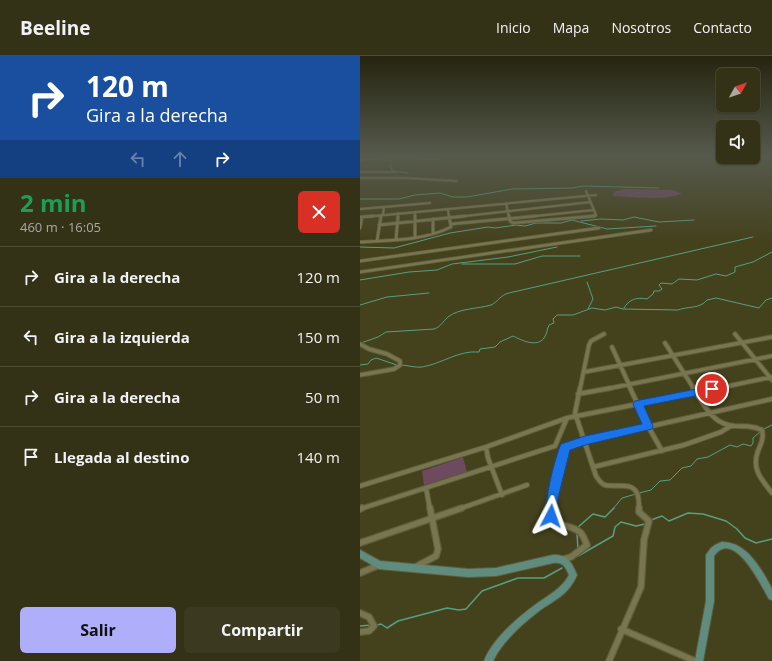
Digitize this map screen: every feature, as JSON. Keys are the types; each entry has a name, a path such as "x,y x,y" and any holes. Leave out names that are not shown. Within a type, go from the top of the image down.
{"main road":[{"path":"699,661 710,601 710,555 714,549 723,544 735,547 746,556 772,596"},
{"path":"360,554 379,565 482,573 553,558 566,562 573,575 568,587 533,611 492,650 488,661"}],"street":[{"path":"506,203 509,219 512,223 594,216 596,215 589,195 586,191"},
{"path":"360,228 361,217 596,194"},
{"path":"379,225 591,202"},
{"path":"360,209 430,203"},
{"path":"377,241 380,216 383,214 384,207"},
{"path":"360,242 415,237 444,232 452,226 448,209"},
{"path":"451,224 594,210"},
{"path":"415,212 415,237"},
{"path":"396,239 398,213"},
{"path":"433,219 433,234"},
{"path":"360,261 599,228"},
{"path":"360,272 651,230"},
{"path":"604,334 591,341 589,345 575,413 593,467 600,482 605,484 624,485 634,489 638,494 639,512 648,521 649,525 644,540 641,587 634,606 621,629 609,661"},
{"path":"360,486 486,448 567,418 771,378 735,334"},
{"path":"584,372 772,337"},
{"path":"665,343 713,418 722,425 754,426 762,430 763,439 756,453 755,463 756,469 772,493"},
{"path":"360,344 365,348 385,353 400,361 400,365 394,369 360,375"},
{"path":"612,347 648,426 662,450"},
{"path":"578,394 772,356"},
{"path":"566,562 588,545 580,532 560,525 553,519 552,503 564,449 568,446 585,441 648,426 772,400"},
{"path":"360,509 555,446 567,418"},
{"path":"593,467 662,450 721,432 729,426"},
{"path":"486,448 502,495"},
{"path":"360,543 502,495 527,485"},
{"path":"415,567 436,556 438,548 426,488"},
{"path":"360,573 379,565"},
{"path":"360,613 368,616 373,621 374,626 370,631 360,632"},
{"path":"621,629 695,661"}],"shaded area":[{"path":"625,189 674,190 682,194 657,198 613,196 614,192"},
{"path":"463,457 467,472 424,485 422,471"}],"waterway":[{"path":"360,199 399,199 415,195 440,193 453,197 467,197 512,189 573,188 583,186 659,188"},
{"path":"581,221 601,219 623,220 634,217 659,222 694,220"},
{"path":"360,247 394,248 450,233 488,227 495,228 516,225 525,226 536,223 561,223 572,220 607,229 656,226"},
{"path":"361,343 378,337 386,332 434,329 439,327 452,314 463,310 491,305 503,295 509,293 753,237"},
{"path":"360,280 409,272 437,270 452,264 508,257 557,247"},
{"path":"624,308 631,301 640,298 647,299 653,294 654,291 659,291 662,289 659,285 661,283 672,284 679,279 697,280 716,274 726,276 735,272 735,267 753,262 772,252"},
{"path":"462,264 515,264 542,256 580,256"},
{"path":"587,282 593,299 588,309"},
{"path":"360,305 387,297 429,293"},
{"path":"400,365 419,367 429,365 464,353 479,352 480,349 495,347 500,342 513,336 533,343 541,341 546,335 549,325 554,323 553,319 557,315 573,315 592,308 605,310 616,307 623,309 678,310 701,305 707,300 716,298 759,308 766,300 772,298"},
{"path":"360,365 368,364 371,360 376,358 397,365"},
{"path":"764,429 772,425"},
{"path":"639,493 651,490 660,481 670,480 682,468 691,466 697,459 708,457 730,445 737,447 743,444 751,446 753,443 753,438 761,431"},
{"path":"613,509 622,498 636,494"},
{"path":"577,528 593,514 605,517 613,509"},
{"path":"651,520 662,516 669,521 688,513 703,514 726,521 737,529 745,538 756,543 772,539"},
{"path":"578,556 613,536 615,527 621,522 636,526 645,524"},
{"path":"577,533 578,550"},
{"path":"377,625 381,624 387,628 398,621 447,608 459,610 466,609 482,591 518,578 544,578 562,568"},
{"path":"360,626 372,625"}],"route":[{"path":"551,516 552,498 565,448 585,441 648,426 638,404 712,389"}]}
